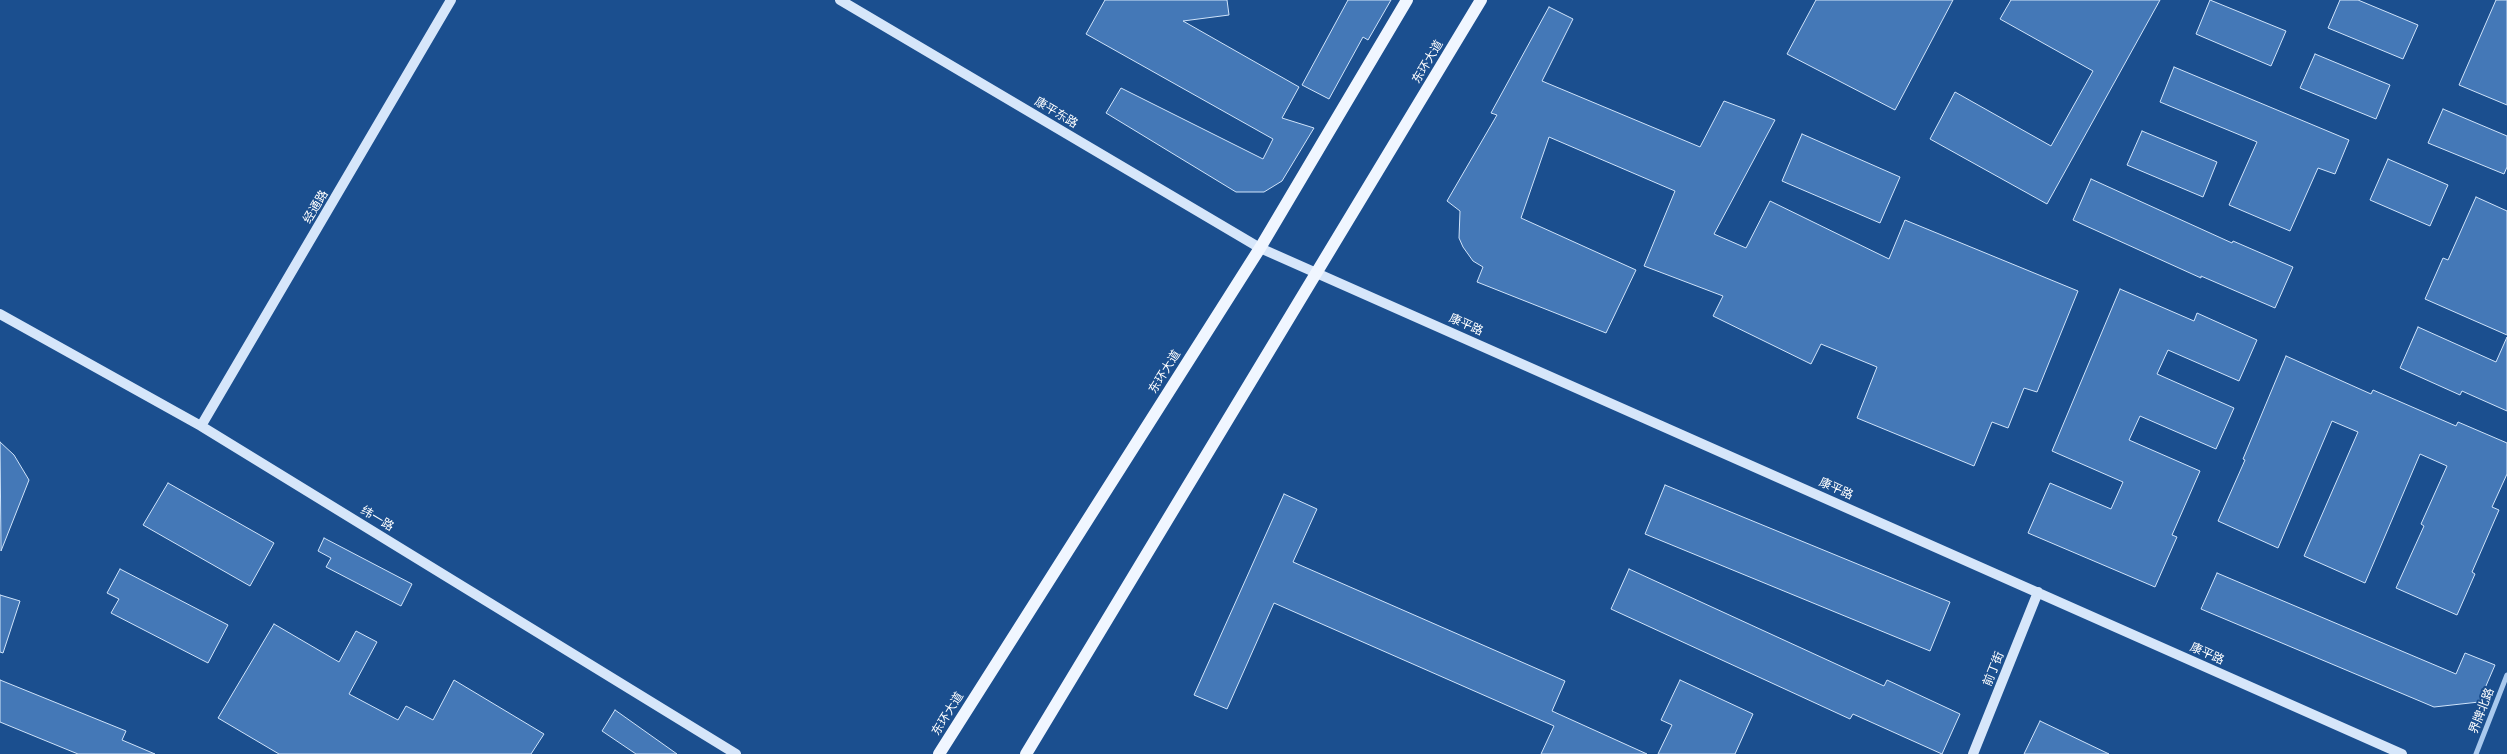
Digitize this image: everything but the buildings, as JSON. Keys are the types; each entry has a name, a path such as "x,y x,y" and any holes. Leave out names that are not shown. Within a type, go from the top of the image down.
{"main road":[{"name":"东环大道","path":"939,754 1260,248 1407,0"},
{"name":"东环大道","path":"1026,754 1481,0"}],"street":[{"name":"经通路","path":"201,426 451,0"},
{"name":"康平东路","path":"840,0 1260,248"},
{"name":"康平路","path":"1260,248 2402,754"},
{"name":"纬一路","path":"0,314 201,426 736,754"},
{"name":"前丁街","path":"1973,754 2038,592"},
{"name":"界牌北路","path":"2476,754 2507,675"}]}
